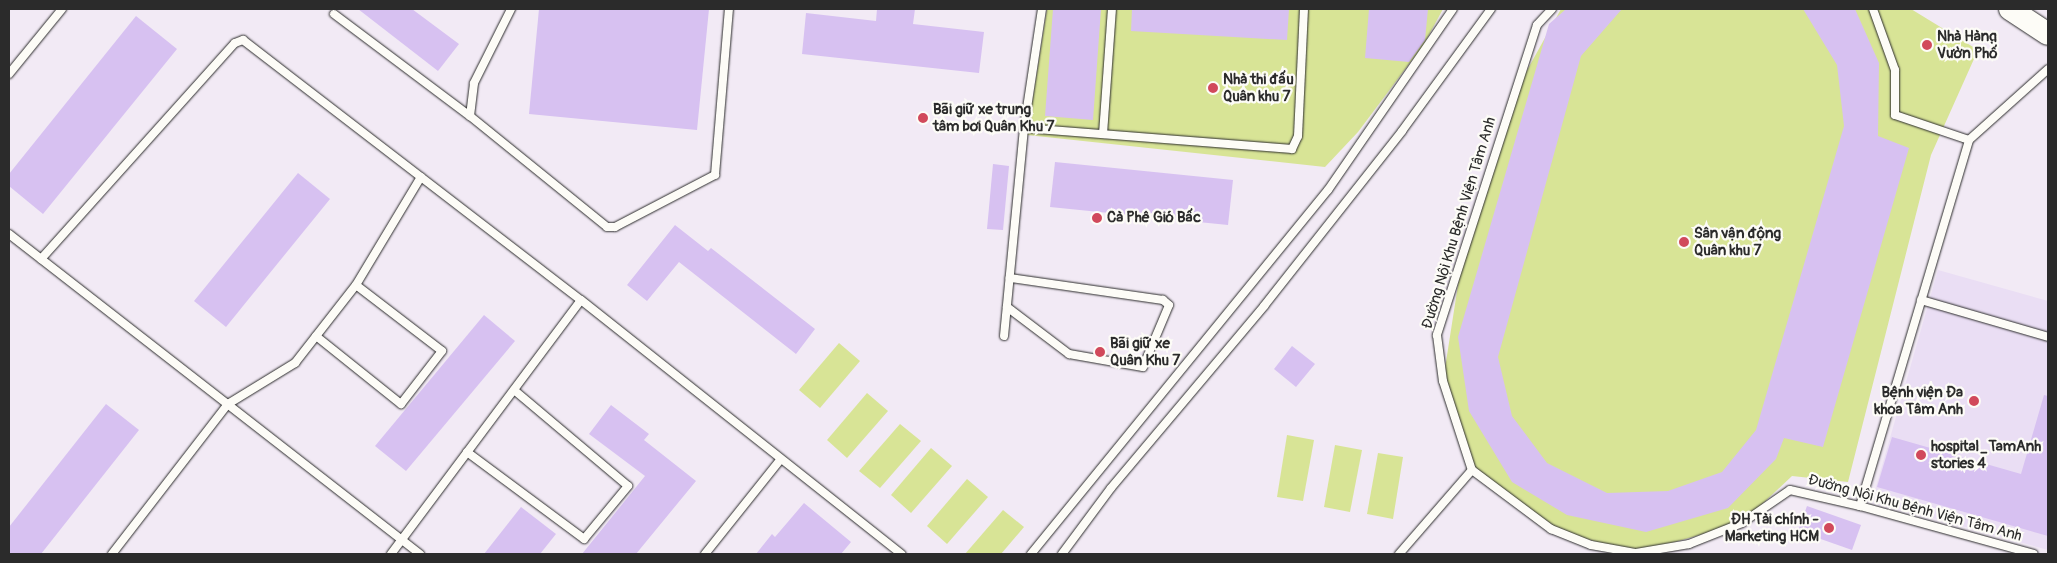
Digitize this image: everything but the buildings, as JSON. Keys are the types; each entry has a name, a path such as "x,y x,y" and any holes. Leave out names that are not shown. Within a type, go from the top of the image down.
{"main road":[{"path":"2010,9 2048,34"}],"lane":[{"path":"9,74 62,9"},
{"path":"470,116 474,83 511,9"},
{"path":"334,14 470,116 607,226 622,226 715,175 729,9"},
{"path":"1004,336 1024,128 1042,9"},
{"path":"1103,134 1112,9"},
{"path":"1024,128 1292,149 1298,136 1304,9"},
{"path":"1031,554 1328,190 1453,9"},
{"path":"1062,554 1111,488 1264,306 1402,131 1491,9"},
{"name":"Đường Nội Khu Bệnh Viện Tâm Anh","path":"1552,9 1537,25 1437,335 1443,381 1472,470 1551,529 1591,545 1636,553 1689,544 1742,523 1790,490 1860,506 2034,554"},
{"path":"1873,9 1896,70 1895,115 1969,140"},
{"path":"41,259 235,43 243,40 581,300 780,460 902,554"},
{"path":"1860,506 1969,140 2048,70"},
{"path":"112,554 228,404 295,362 356,285 421,177"},
{"path":"9,234 420,554"},
{"path":"1007,307 1069,354 1144,367 1169,305 1163,300 1010,278"},
{"path":"316,336 401,404 442,351 356,285"},
{"path":"391,554 581,300"},
{"path":"1921,300 2048,337"},
{"path":"467,452 584,540 628,486 514,390"},
{"path":"705,554 780,460"},
{"path":"1402,553 1472,470"}],"shaded area":[{"name":"Bệnh viện Đa khoa Tâm Anh","path":"1938,270 2048,301 2048,550 1872,501"}],"green space":[{"name":"Nhà thi đấu Quân khu 7","path":"1047,9 1443,9 1424,44 1358,132 1325,167 1027,135"},
{"name":"Sân vận động Quân khu 7","path":"1561,9 1911,9 1978,50 1931,155 1848,482 1792,476 1742,523 1636,553 1551,529 1472,470 1443,381 1463,253 1515,92"},
{"path":"839,343 860,361 820,408 799,390"},
{"path":"867,393 888,411 847,458 827,440"},
{"path":"900,424 921,441 880,488 859,471"},
{"path":"1287,435 1314,440 1303,501 1277,497"},
{"path":"1335,445 1362,450 1350,512 1324,507"},
{"path":"931,448 952,466 911,513 891,495"},
{"path":"1378,453 1403,457 1393,519 1367,514"},
{"path":"967,479 988,497 947,544 927,526"},
{"path":"1003,510 1024,527 1001,554 965,554"}],"place":[{"name":"Nhà Hàng Vườn Phố","path":"1927,45"},
{"name":"Nhà thi đấu Quân khu 7","path":"1213,88"},
{"name":"Bãi giữ xe trung tâm bơi Quân Khu 7","path":"923,118"},
{"name":"Cà Phê Gió Bấc","path":"1097,218"},
{"name":"Sân vận động Quân khu 7","path":"1684,242"},
{"name":"Bãi giữ xe Quân Khu 7","path":"1100,352"},
{"name":"Bệnh viện Đa khoa Tâm Anh","path":"1974,401"},
{"name":"hospital_TamAnh stories 4","path":"1921,455"},
{"name":"ĐH Tài chính - Marketing HCM","path":"1829,528"}]}
